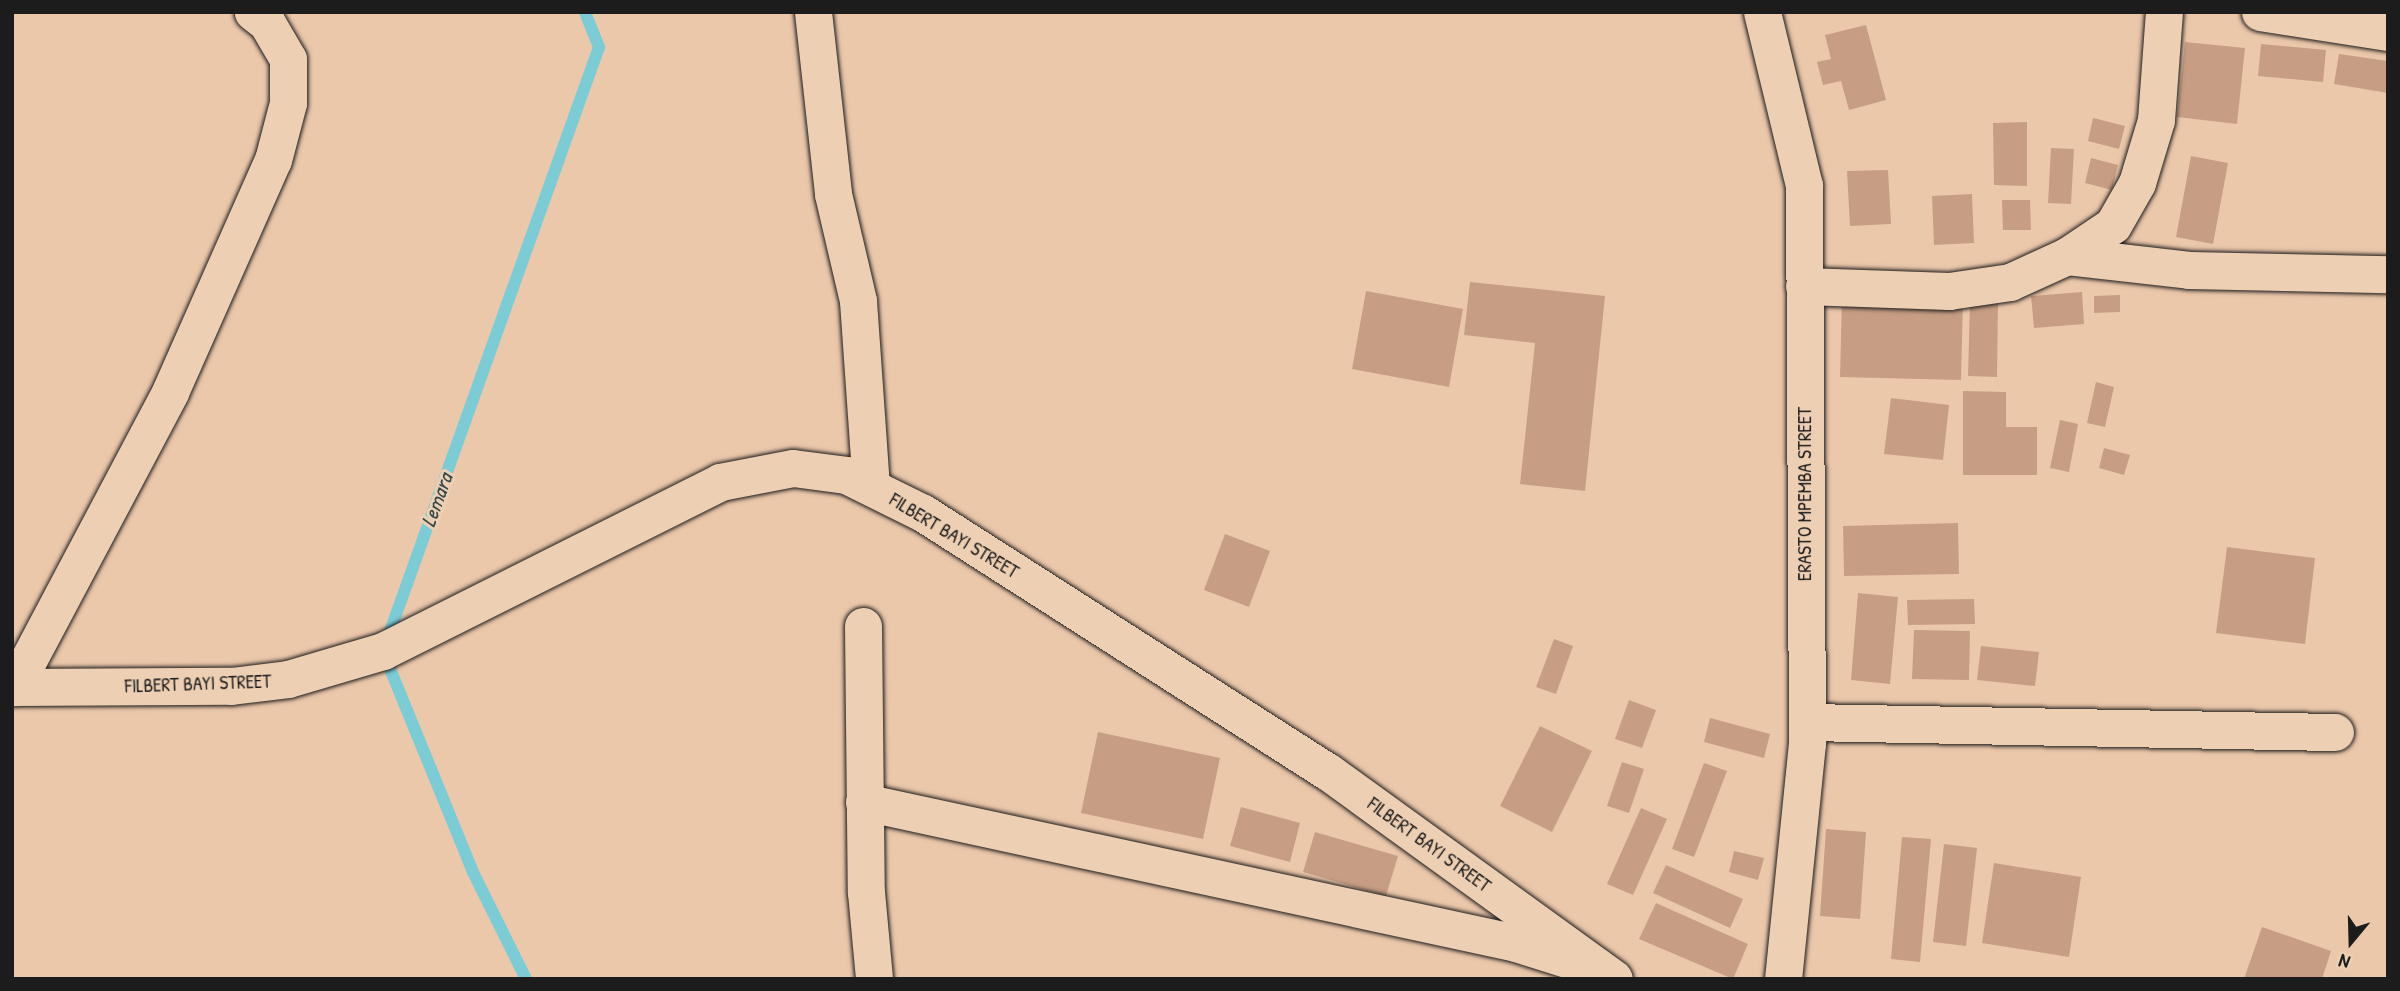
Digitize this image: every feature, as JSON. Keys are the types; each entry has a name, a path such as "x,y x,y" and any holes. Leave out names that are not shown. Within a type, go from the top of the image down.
{"street":[{"path":"13,687 170,392 273,160 288,103 288,59 267,23 253,12"},
{"path":"813,12 832,194 858,301 871,487"},
{"name":"ERASTO MPEMBA STREET","path":"1762,12 1804,185 1807,722 1783,979"},
{"path":"1804,286 1949,291 2010,282 2067,256 2113,225 2137,183 2156,120 2164,12"},
{"path":"2260,12 2388,32"},
{"path":"2067,256 2189,270 2388,274"},
{"name":"FILBERT BAYI STREET","path":"13,687 231,686 288,679 383,650 720,482 793,468 846,475 923,513 1327,771 1609,975"},
{"path":"863,626 864,802 874,979"},
{"path":"1807,722 2335,732"},
{"path":"864,802 1516,943 1609,975"}],"building":[{"path":"1866,25 1886,100 1849,110 1841,81 1823,85 1817,62 1831,59 1825,35"},
{"path":"2185,42 2245,48 2237,124 2177,117"},
{"path":"2261,44 2326,50 2323,82 2258,76"},
{"path":"2339,54 2388,61 2388,93 2334,84"},
{"path":"2093,118 2125,126 2119,149 2088,141"},
{"path":"2027,122 2027,186 1994,185 1993,123"},
{"path":"2051,148 2074,149 2071,204 2048,203"},
{"path":"2191,156 2228,163 2213,244 2176,237"},
{"path":"2091,158 2118,165 2112,190 2085,183"},
{"path":"1888,170 1891,224 1850,226 1847,171"},
{"path":"1972,194 1974,243 1934,245 1932,196"},
{"path":"2002,200 2030,200 2031,230 2003,230"},
{"path":"1470,282 1605,296 1585,491 1520,484 1535,343 1464,335"},
{"path":"1366,291 1463,309 1449,387 1352,369"},
{"path":"2082,292 2084,324 2034,328 2031,296"},
{"path":"2120,295 2120,312 2094,313 2094,296"},
{"path":"1842,297 1963,300 1961,380 1840,377"},
{"path":"1970,302 1998,303 1997,377 1968,376"},
{"path":"2096,382 2114,387 2105,427 2087,423"},
{"path":"1963,391 2006,392 2006,427 2037,427 2037,475 1963,475"},
{"path":"1891,398 1949,405 1943,460 1884,454"},
{"path":"2060,420 2078,424 2069,472 2050,468"},
{"path":"2104,448 2130,455 2124,475 2099,468"},
{"path":"1958,523 1959,574 1844,576 1843,526"},
{"path":"1225,534 1270,551 1249,607 1204,590"},
{"path":"2227,547 2315,558 2305,644 2216,633"},
{"path":"1858,593 1898,597 1890,684 1851,680"},
{"path":"1974,599 1975,624 1908,625 1907,600"},
{"path":"1914,630 1970,631 1969,680 1912,679"},
{"path":"1554,639 1573,646 1556,694 1536,687"},
{"path":"1981,646 2039,652 2035,686 1977,680"},
{"path":"1629,700 1656,710 1642,748 1615,739"},
{"path":"1710,718 1770,734 1764,758 1704,742"},
{"path":"1540,726 1592,751 1552,832 1500,806"},
{"path":"1098,732 1220,758 1203,839 1081,813"},
{"path":"1622,762 1644,769 1629,813 1607,806"},
{"path":"1704,763 1727,771 1694,857 1672,849"},
{"path":"1241,807 1300,823 1290,862 1230,846"},
{"path":"1641,808 1667,819 1633,895 1607,884"},
{"path":"1826,829 1866,832 1860,919 1820,916"},
{"path":"1315,832 1398,856 1386,896 1303,872"},
{"path":"1902,837 1931,839 1920,962 1891,959"},
{"path":"1944,844 1977,848 1966,946 1933,942"},
{"path":"1734,851 1764,858 1758,880 1729,872"},
{"path":"1994,863 2081,877 2069,957 1982,943"},
{"path":"1666,865 1743,899 1730,928 1653,893"},
{"path":"1656,903 1748,944 1733,979 1639,939"},
{"path":"2262,927 2331,951 2322,979 2244,979"}],"waterway":[{"name":"Lemara","path":"526,979 473,872 383,651 599,47 585,12"}]}
